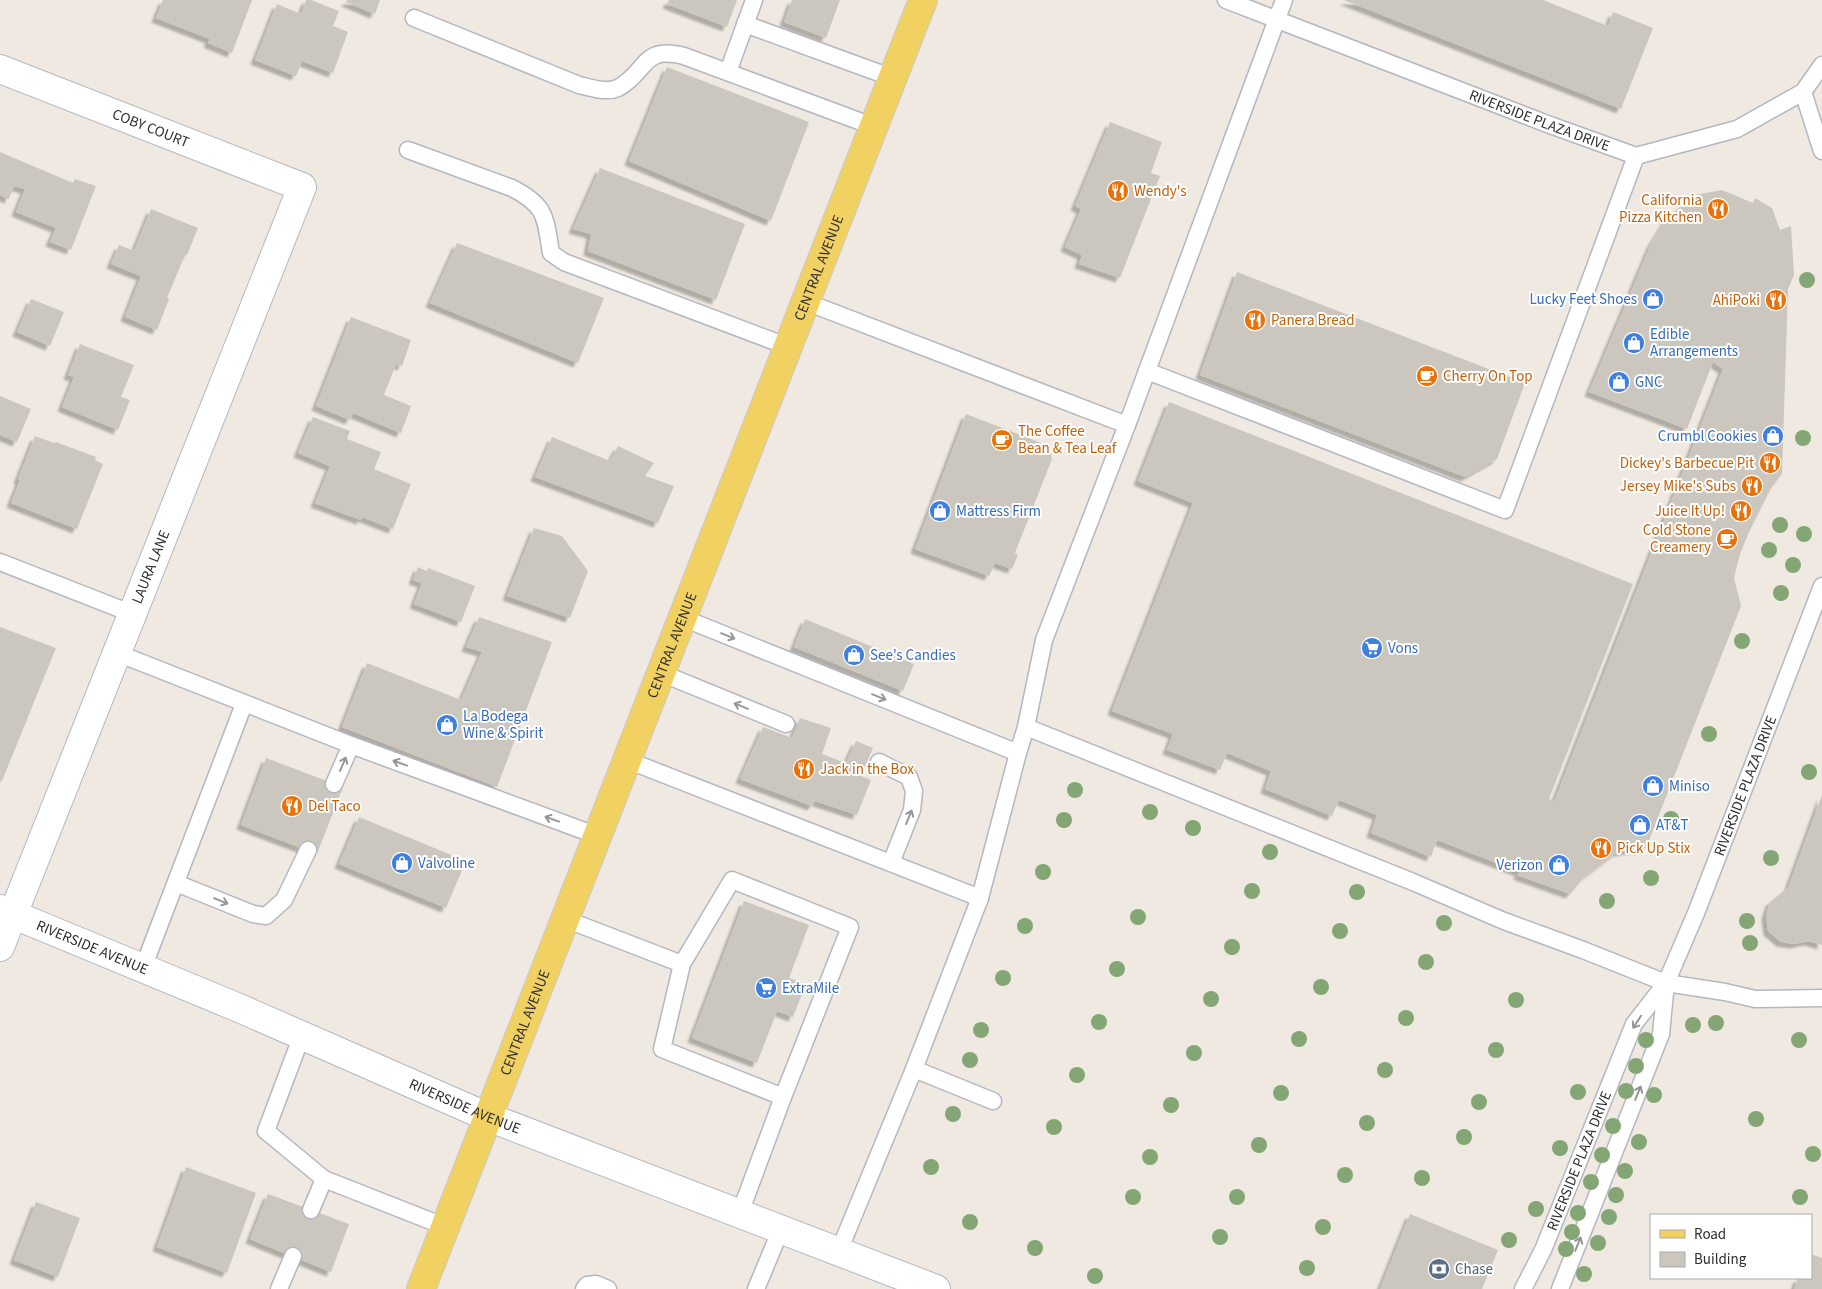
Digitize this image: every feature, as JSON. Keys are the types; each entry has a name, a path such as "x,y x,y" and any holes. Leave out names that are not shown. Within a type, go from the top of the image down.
{"main road":[{"name":"CENTRAL AVENUE","path":"421,1289 924,0"}],"street":[{"name":"COBY COURT","path":"0,69 302,187"},
{"name":"LAURA LANE","path":"0,946 7,912 133,614 302,187"},
{"name":"RIVERSIDE AVENUE","path":"7,912 302,1036 488,1118 839,1250 936,1289"}],"lane":[{"path":"728,72 754,0"},
{"name":"RIVERSIDE PLAZA DRIVE","path":"1226,0 1550,125 1636,156"},
{"path":"839,1250 914,1069 980,898 1026,727 1044,640 1127,425 1284,0"},
{"path":"414,18 579,85 598,90 617,88 653,56 664,52 684,56 875,126"},
{"path":"745,24 893,78"},
{"path":"1147,371 1505,510 1636,156 1737,129 1803,92 1822,66"},
{"path":"1803,92 1822,152"},
{"path":"408,150 512,188 528,196 542,210 547,224 551,253 564,262 789,346"},
{"path":"806,302 1127,425"},
{"path":"0,562 133,614"},
{"name":"RIVERSIDE PLAZA DRIVE","path":"1523,1289 1543,1250 1634,1024 1666,983 1700,904 1822,586"},
{"path":"683,618 1018,753"},
{"path":"117,653 351,745 598,836"},
{"path":"661,673 786,724"},
{"path":"143,968 244,704"},
{"path":"1026,727 1413,882 1504,921 1666,983 1725,992 1755,999 1822,998"},
{"path":"334,784 351,745"},
{"path":"627,760 980,898"},
{"path":"879,762 909,777 914,791 912,810 891,863"},
{"path":"176,883 253,914 266,916 284,900 308,850"},
{"path":"740,1213 783,1097 850,927 732,880 682,964 662,1049 783,1097"},
{"path":"566,919 682,964"},
{"name":"RIVERSIDE PLAZA DRIVE","path":"1560,1289 1661,1034 1666,983"},
{"path":"302,1036 266,1131 324,1179 446,1227"},
{"path":"914,1069 993,1101"},
{"path":"311,1210 324,1179"},
{"path":"756,1289 781,1228"},
{"path":"279,1289 293,1256"},
{"path":"584,1289 587,1285 596,1284 608,1289"}],"building":[{"path":"163,0 252,0 232,53 208,43 210,39 156,18"},
{"path":"306,0 311,0 339,11 333,26 348,32 333,73 302,61 296,76 255,60 277,4 301,14"},
{"path":"347,0 380,0 375,14 346,2"},
{"path":"669,0 737,0 727,27 667,4"},
{"path":"792,0 840,0 826,38 784,22"},
{"path":"1344,0 1543,0 1608,26 1613,12 1653,28 1621,109"},
{"path":"667,67 809,122 771,221 629,161"},
{"name":"Wendy's","path":"1110,122 1162,142 1151,173 1160,176 1120,278 1079,264 1082,255 1065,247 1081,209 1075,206"},
{"path":"0,152 73,183 75,179 96,186 71,250 50,242 56,228 16,212 25,189 14,186 9,199 0,195"},
{"path":"600,168 745,224 716,300 588,251 591,234 573,229"},
{"name":"Vons","path":"1722,190 1753,203 1755,198 1772,208 1780,230 1791,226 1794,275 1788,289 1782,474 1771,488 1740,554 1734,578 1741,606 1646,848 1617,852 1584,877 1570,894 1517,875 1520,872 1437,840 1431,857 1371,833 1377,815 1339,800 1332,816 1265,789 1271,771 1227,753 1220,770 1167,750 1173,734 1112,711 1193,503 1138,481 1169,402 1633,584 1549,799 1554,802 1723,369 1713,362 1687,429 1589,392 1651,244 1667,218 1695,195"},
{"path":"151,209 198,228 167,298 169,299 157,330 125,317 141,276 111,264 119,245 134,251"},
{"path":"457,243 604,298 578,363 430,303"},
{"path":"1237,272 1525,383 1497,459 1465,477 1200,375"},
{"path":"31,299 64,312 50,346 17,332"},
{"path":"351,317 411,340 402,366 396,364 384,395 411,406 401,433 353,413 350,420 316,406"},
{"path":"80,344 134,365 121,397 130,400 118,430 62,407 74,377 68,375"},
{"path":"0,396 31,409 17,442 0,435"},
{"path":"966,414 1049,446 1052,459 1015,553 1018,555 1012,569 995,563 989,576 915,549"},
{"path":"313,417 350,431 347,439 381,452 374,469 411,484 393,529 362,517 361,520 315,503 330,466 298,453"},
{"path":"35,436 96,457 95,460 103,464 77,529 11,503 20,480 18,479"},
{"path":"552,437 610,461 618,446 654,463 645,476 674,486 658,523 535,477"},
{"path":"534,528 562,536 588,571 570,618 507,596"},
{"path":"418,567 427,571 428,568 475,586 461,622 414,604 422,583 413,580"},
{"path":"479,617 552,642 497,787 342,727 367,663 461,700 482,652 466,647"},
{"name":"See's Candies","path":"805,619 914,664 903,691 794,647"},
{"path":"0,627 56,648 2,781 0,781"},
{"name":"Jack in the Box","path":"800,718 831,728 822,754 846,763 856,741 873,748 861,776 871,780 857,815 815,801 812,806 740,779 763,727 792,738"},
{"name":"Del Taco","path":"266,758 343,787 317,854 241,825"},
{"path":"1822,795 1822,945 1809,941 1794,944 1781,942 1768,931 1766,915 1770,902 1788,888"},
{"name":"Valvoline","path":"359,817 466,861 446,908 339,864"},
{"path":"744,901 809,925 789,978 806,984 793,1017 777,1011 757,1063 692,1038"},
{"path":"186,1167 256,1193 227,1273 157,1247"},
{"path":"268,1194 349,1224 331,1272 250,1239"},
{"path":"36,1202 80,1218 58,1277 14,1260"},
{"name":"Chase","path":"1410,1214 1498,1250 1482,1289 1380,1289"},
{"path":"1812,1254 1822,1258 1822,1289 1794,1289 1798,1279 1812,1279"}],"place":[{"name":"Wendy's","path":"1118,191"},
{"name":"California Pizza Kitchen","path":"1718,209"},
{"name":"Lucky Feet Shoes","path":"1653,299"},
{"name":"AhiPoki","path":"1776,300"},
{"name":"Panera Bread","path":"1255,320"},
{"name":"Edible Arrangements","path":"1634,343"},
{"name":"Cherry On Top","path":"1427,376"},
{"name":"GNC","path":"1619,382"},
{"name":"Crumbl Cookies","path":"1773,436"},
{"name":"The Coffee Bean & Tea Leaf","path":"1002,440"},
{"name":"Dickey's Barbecue Pit","path":"1770,463"},
{"name":"Jersey Mike's Subs","path":"1752,486"},
{"name":"Mattress Firm","path":"940,511"},
{"name":"Juice It Up!","path":"1741,511"},
{"name":"Cold Stone Creamery","path":"1727,539"},
{"name":"Vons","path":"1372,648"},
{"name":"See's Candies","path":"854,655"},
{"name":"La Bodega Wine & Spirit","path":"447,725"},
{"name":"Jack in the Box","path":"804,769"},
{"name":"Miniso","path":"1653,786"},
{"name":"Del Taco","path":"292,806"},
{"name":"AT&T","path":"1640,825"},
{"name":"Pick Up Stix","path":"1601,848"},
{"name":"Valvoline","path":"402,863"},
{"name":"Verizon","path":"1559,865"},
{"name":"ExtraMile","path":"766,988"},
{"name":"Chase","path":"1439,1269"}]}
